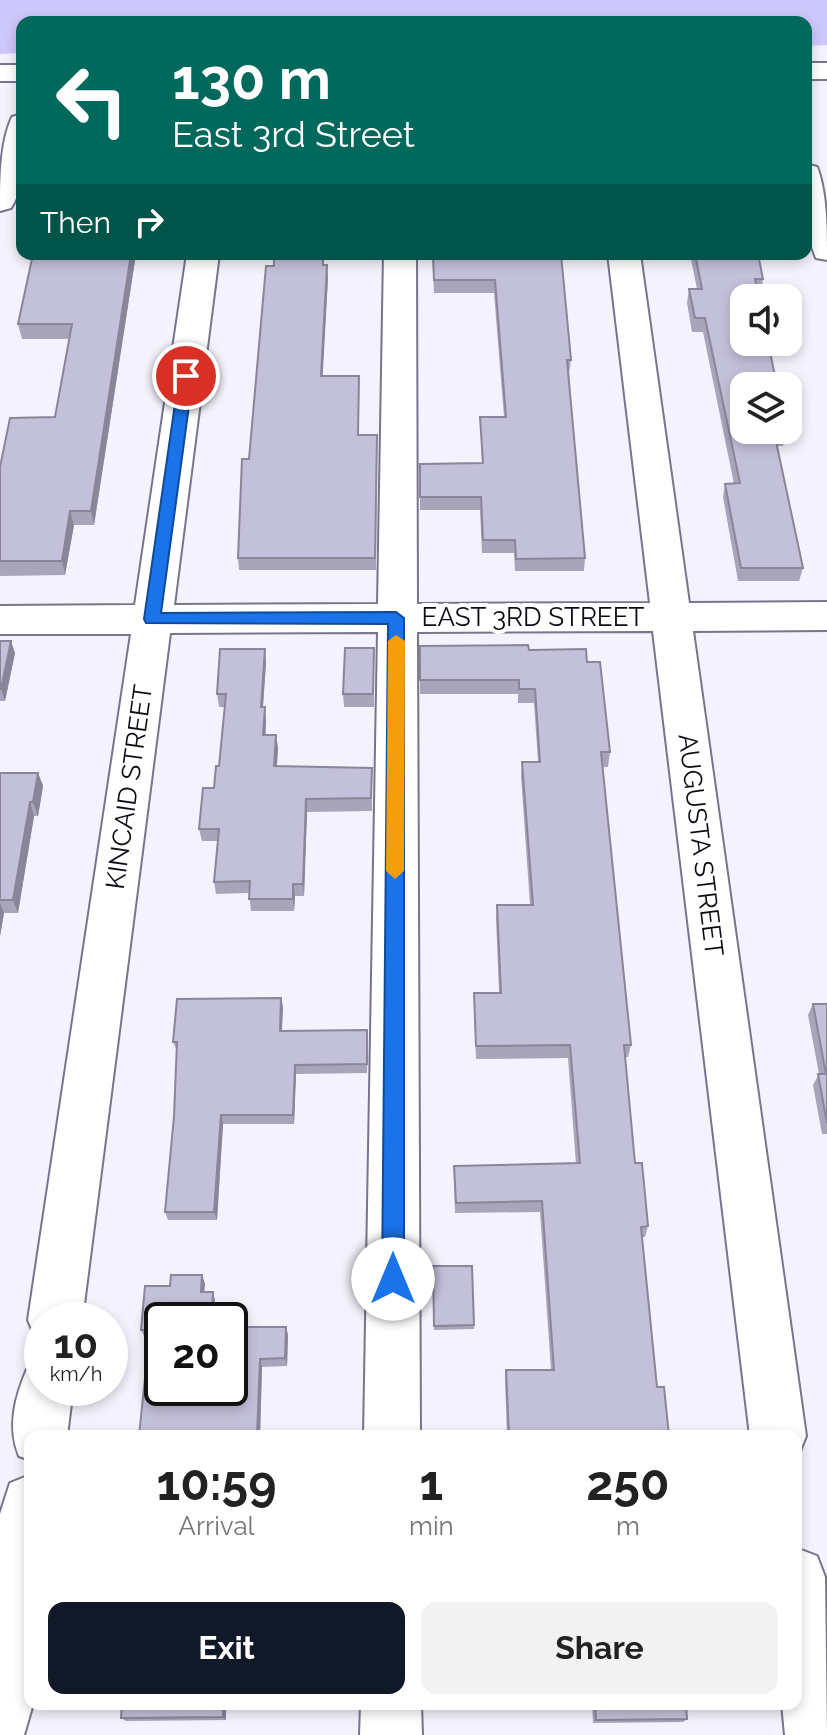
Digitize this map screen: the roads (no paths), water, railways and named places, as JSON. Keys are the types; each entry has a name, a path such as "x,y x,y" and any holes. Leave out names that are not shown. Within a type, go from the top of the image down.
{"street":[{"path":"0,202 16,145"},
{"path":"812,195 827,251"},
{"name":"KINCAID STREET","path":"57,1302 202,260"},
{"path":"392,1430 400,260"},
{"name":"AUGUSTA STREET","path":"625,260 777,1430"},
{"name":"EAST 3RD STREET","path":"0,620 827,616"},
{"path":"40,1430 43,1406"},
{"path":"0,1720 24,1546"},
{"path":"802,1624 816,1735"},
{"path":"391,1710 391,1735"}]}
